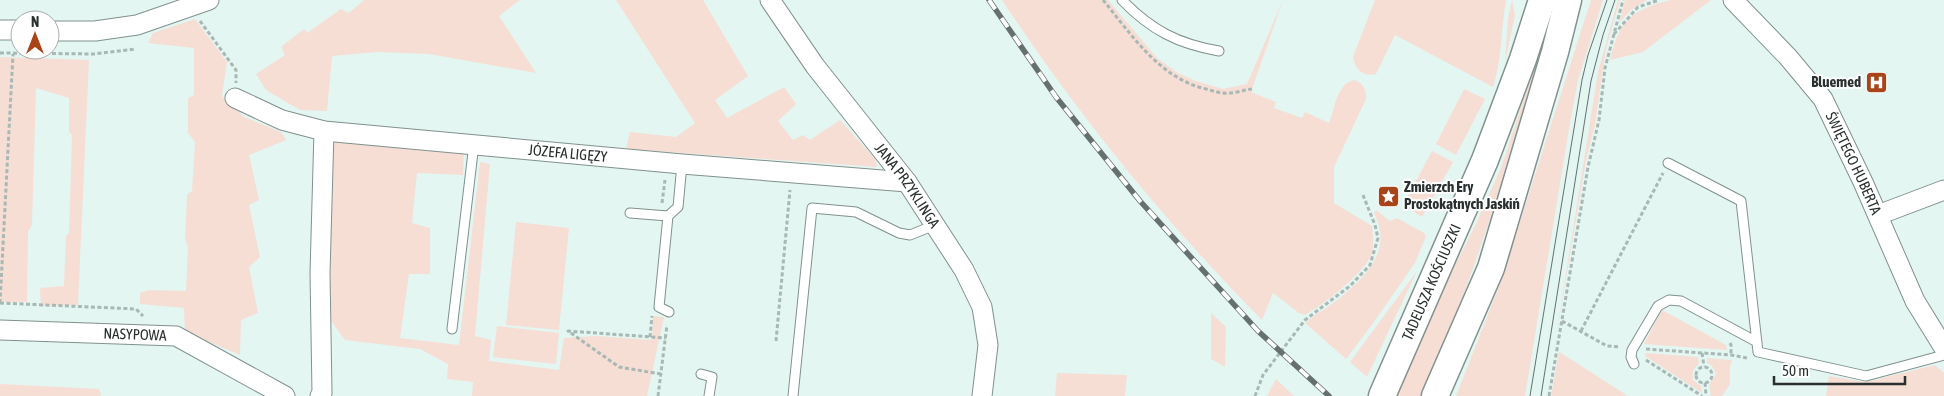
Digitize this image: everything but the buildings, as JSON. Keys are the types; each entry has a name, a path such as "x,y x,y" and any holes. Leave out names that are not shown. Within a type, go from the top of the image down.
{"main road":[{"name":"TADEUSZA KOŚCIUSZKI","path":"1382,396 1485,160 1523,60 1542,0"},
{"path":"1434,396 1491,268 1555,52 1568,0"},
{"path":"1555,52 1580,0"}],"street":[{"path":"60,31 95,31 137,25 209,0"},
{"name":"JANA PRZYKLINGA","path":"770,0 814,66 907,182 964,270 982,307 988,345 982,396"},
{"name":"ŚWIĘTEGO HUBERTA","path":"1733,0 1788,56 1823,99 1878,215 1915,301 1944,348"},
{"name":"JÓZEFA LIGĘZY","path":"235,98 282,120 324,131 682,164 907,182"},
{"path":"320,396 322,393 320,273 324,131"},
{"path":"1878,215 1944,190"},
{"name":"NASYPOWA","path":"0,330 176,336 285,396"}],"lane":[{"path":"1122,0 1147,23 1167,36 1195,47 1219,51"},
{"path":"452,329 474,144"},
{"path":"1668,163 1741,202 1758,352 1866,376 1944,355"},
{"path":"669,312 659,308 668,216 678,207 682,164"},
{"path":"792,396 812,208 856,212 899,232 910,234 936,225"},
{"path":"630,213 668,216"},
{"path":"1634,364 1631,357 1633,348 1658,306 1669,300 1682,301 1757,342"},
{"path":"701,374 712,377 709,396"}],"path":[{"path":"1103,0 1154,60 1191,85 1220,93 1252,89"},
{"path":"1549,396 1585,180 1599,120 1602,90 1612,37 1623,0"},
{"path":"1612,37 1638,7 1659,0"},
{"path":"190,7 236,70 235,98"},
{"path":"60,54 94,54 136,49"},
{"path":"13,60 0,303 136,309 147,320 147,335"},
{"path":"1581,331 1668,163"},
{"path":"776,341 791,172"},
{"path":"1255,396 1263,375 1305,320 1350,286 1370,265 1378,238 1363,195"},
{"path":"658,396 669,312"},
{"path":"1562,321 1607,346 1643,350 1702,352 1750,359"},
{"path":"661,374 619,367 568,332 666,338"},
{"path":"1729,343 1731,345 1731,355"},
{"path":"1702,352 1704,366"},
{"path":"1642,358 1702,396"},
{"path":"1704,366 1709,368 1712,373 1710,381 1704,383 1699,382 1695,375 1696,370 1704,366"},
{"path":"1704,383 1706,396"}],"shaded area":[{"path":"364,0 520,0 499,16 536,73 429,54 377,52 332,56 327,111 300,110 266,90 256,74 285,55 281,47 304,29 307,33 341,9 349,13"},
{"path":"616,0 703,0 748,76 715,100 727,118 784,87 796,104 778,121 793,140 803,135 810,140 840,120 876,160 877,167 626,149 630,132 676,137 695,123"},
{"path":"1002,0 1108,0 1157,58 1178,73 1196,81 1223,89 1247,84 1283,0 1251,92 1276,102 1274,108 1302,118 1305,112 1329,123 1343,86 1354,80 1364,87 1366,99 1334,167 1334,203 1372,226 1372,253 1362,269 1322,304 1305,315 1299,313 1273,293 1262,320 1191,245 1124,166 1061,85"},
{"path":"1375,0 1506,0 1500,55 1493,87 1395,35 1376,74 1372,75 1361,72 1356,66 1353,57"},
{"path":"1512,0 1515,15 1505,62 1508,18"},
{"path":"1556,0 1559,0 1480,250 1443,348 1423,396 1395,396 1425,324 1471,234 1501,168"},
{"path":"1591,0 1603,0 1578,80 1525,396 1456,396 1501,281"},
{"path":"1618,0 1620,0 1606,49 1595,124 1586,161 1553,355 1598,72"},
{"path":"1625,0 1647,0 1631,10 1619,23"},
{"path":"1671,0 1711,0 1643,52 1610,60 1618,35 1629,19 1646,8"},
{"path":"195,19 227,62 222,96 244,117 281,132 286,140 249,155 259,200 249,205 260,257 249,267 258,313 241,320 240,355 185,332 184,308 140,304 140,293 149,290 186,291 188,247 185,239 187,195 192,191 195,142 188,133 188,98 194,95 194,48 148,43 153,33"},
{"path":"0,57 10,57 10,60 89,60 78,305 41,306 40,288 64,286 66,236 69,233 72,135 69,132 69,98 36,88 32,225 28,232 27,302 0,302"},
{"path":"1464,89 1485,99 1456,155 1436,144"},
{"path":"329,142 464,150 463,175 417,173 412,223 430,228 430,274 409,274 400,338 459,345 480,162 490,164 475,336 491,340 489,361 559,370 564,338 596,336 652,340 653,316 664,317 647,396 472,396 473,382 447,379 448,364 420,349 345,340 329,318"},
{"path":"1432,151 1453,162 1422,217 1403,205"},
{"path":"1376,210 1390,221 1397,218 1426,236 1415,263 1346,359 1305,323 1336,301 1368,271 1379,250 1379,226 1374,213"},
{"path":"516,222 569,228 559,330 506,325"},
{"path":"1417,271 1367,377 1350,362"},
{"path":"1662,310 1726,345 1727,350 1644,344"},
{"path":"1211,313 1226,327 1225,367 1211,359"},
{"path":"497,326 559,333 556,364 493,357"},
{"path":"1559,352 1561,353 1628,396 1551,396"},
{"path":"1646,353 1698,357 1699,364 1693,371 1693,380 1701,386 1702,393 1645,356"},
{"path":"1707,358 1732,360 1730,384 1722,396 1711,396 1709,385 1716,374 1712,366 1707,363"},
{"path":"1935,365 1944,373 1944,396 1826,396 1829,376 1866,382"},
{"path":"1057,373 1127,375 1125,396 1055,396"},
{"path":"1276,379 1294,396 1267,396"},
{"path":"0,384 99,389 101,396 0,396"}],"tram line":[{"path":"1530,396 1582,80 1588,55 1607,0"},
{"path":"1541,396 1591,81 1603,35 1615,0"}],"railway":[{"path":"989,0 1056,97 1140,201 1258,331 1329,396"}],"place":[{"name":"Bluemed","path":"1877,82"},
{"name":"Zmierzch Ery Prostokątnych Jaskiń","path":"1388,196"}]}
